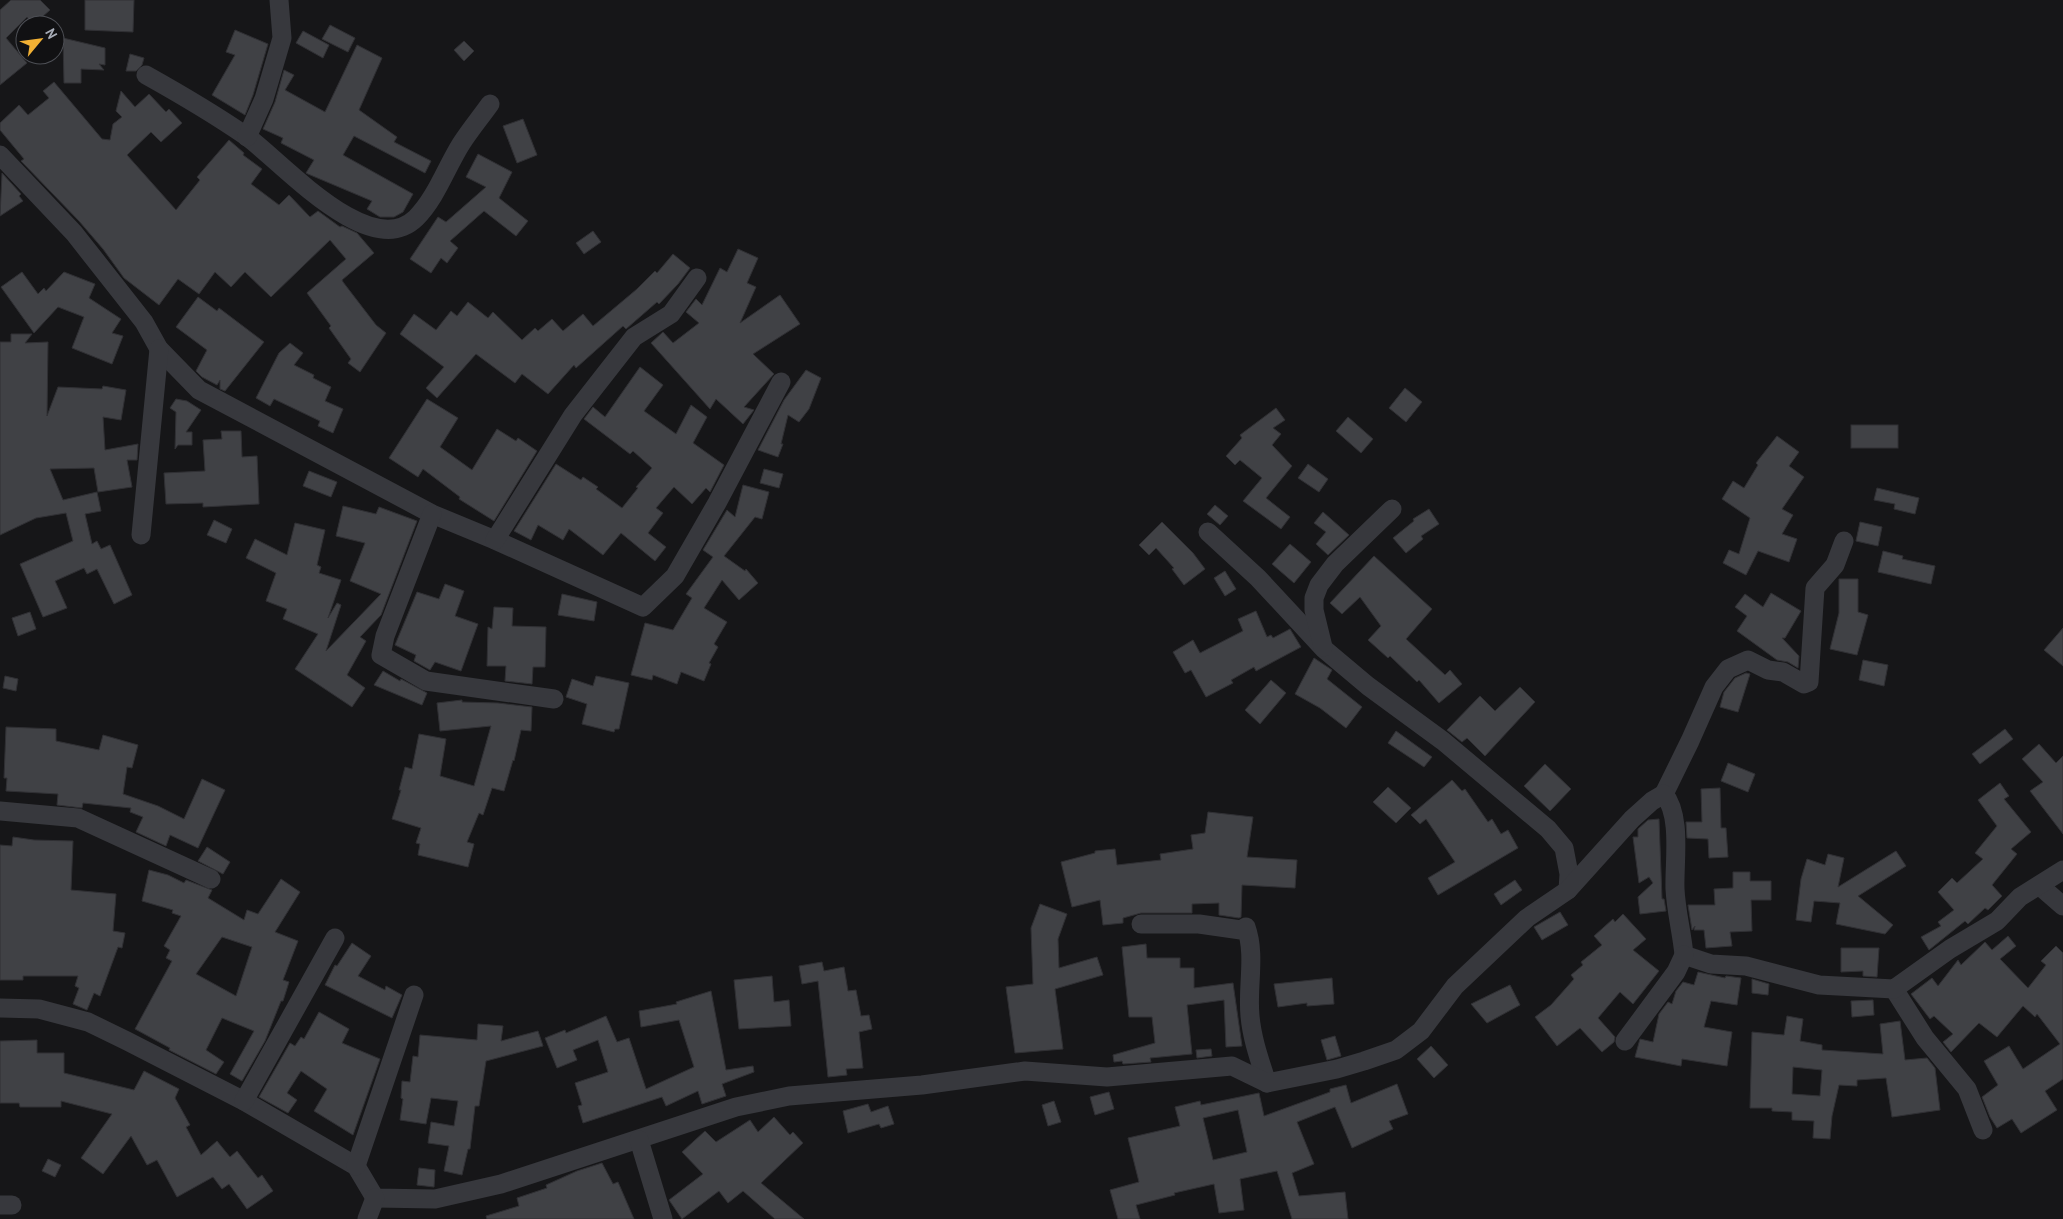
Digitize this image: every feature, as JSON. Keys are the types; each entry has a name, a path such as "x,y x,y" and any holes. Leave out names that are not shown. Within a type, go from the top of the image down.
{"street":[{"path":"247,137 264,99 282,38 279,0"},
{"path":"146,75 247,137 313,195 374,228 397,231 416,219 435,192 461,144 490,104"},
{"path":"0,155 74,233 144,322 159,349 199,390 432,514 495,540 643,607 675,576 717,503 781,382"},
{"path":"495,540 572,415 634,337 671,314 697,278"},
{"path":"141,535 159,349"},
{"path":"1324,649 1314,610 1314,598 1319,586 1335,564 1392,509"},
{"path":"432,514 385,636 381,655 426,681 554,699"},
{"path":"1208,532 1258,578 1324,649 1368,686 1442,741 1548,829 1564,848 1569,874 1568,890"},
{"path":"374,1198 435,1199 501,1184 736,1107 790,1096 922,1085 1025,1071 1106,1078 1232,1066 1267,1084 1337,1069 1396,1050 1420,1031 1455,986 1504,938 1527,918 1568,890 1632,819 1652,801 1664,794 1690,742 1714,687 1728,669 1748,660 1768,670 1783,672 1804,684 1809,682 1816,588 1835,564 1844,541"},
{"path":"1625,1041 1676,972 1684,955 1675,891 1676,850 1673,820 1669,801 1664,794"},
{"path":"0,811 78,818 211,879"},
{"path":"1684,955 1711,964 1746,966 1819,985 1894,989 1950,949 1997,921 2020,897 2063,870"},
{"path":"2040,886 2063,906"},
{"path":"1141,924 1199,924 1241,930 1246,927 1250,939 1250,1015 1253,1039 1267,1084"},
{"path":"244,1101 335,938"},
{"path":"1894,989 1926,1038 1967,1089 1983,1130"},
{"path":"356,1166 414,995"},
{"path":"0,1008 39,1009 88,1022 244,1101 356,1166 374,1198 367,1219"},
{"path":"639,1140 663,1219"}],"building":[{"path":"11,0 40,0 50,10 44,15 15,15 15,29 6,38 15,49 15,65 25,65 0,85 0,10"},
{"path":"85,0 134,0 133,32 85,30"},
{"path":"330,25 355,38 348,52 322,39"},
{"path":"235,30 268,44 245,115 212,95 235,55 226,52"},
{"path":"303,31 329,45 323,58 296,43"},
{"path":"65,38 105,48 105,65 99,64 104,70 81,69 81,83 64,83"},
{"path":"464,41 474,51 464,61 454,50"},
{"path":"357,45 382,58 359,110 397,137 394,142 431,161 425,173 354,136 343,155 413,194 403,212 394,217 380,217 367,209 372,201 306,173 314,160 281,143 283,138 263,129 275,102 284,70 294,75 285,90 325,112"},
{"path":"130,54 144,58 142,65 136,71 126,71"},
{"path":"54,82 102,139 110,140 113,124 122,117 116,111 121,91 135,107 149,94 166,112 169,109 182,123 161,142 151,132 127,155 176,210 200,180 197,177 229,140 244,153 243,155 262,169 251,184 279,205 289,195 310,217 318,211 340,227 342,226 357,233 374,253 342,280 376,325 386,333 360,372 348,363 351,359 329,328 331,326 307,293 346,259 330,240 271,297 245,272 231,287 215,272 199,294 178,279 159,305 124,278 79,221 21,161 24,159 0,130 0,123 19,105 28,115 49,98 43,91"},
{"path":"523,119 537,155 517,163 503,126"},
{"path":"478,154 512,172 499,198 528,221 516,236 484,211 450,241 458,248 447,263 441,258 431,273 410,259 438,217 446,222 486,187 466,177"},
{"path":"2,173 21,194 19,196 23,201 0,216"},
{"path":"593,231 601,242 584,254 576,243"},
{"path":"738,249 758,258 747,283 756,287 740,323 780,295 800,324 753,354 774,374 744,407 754,410 743,424 716,399 710,409 651,343 663,332 673,343 699,323 686,312 696,299 702,305 720,268 727,272"},
{"path":"673,254 690,268 678,284 659,304 657,302 626,329 623,326 576,368 574,365 548,394 522,374 515,383 476,354 437,398 426,388 444,367 400,334 414,314 436,330 451,311 457,316 468,302 488,318 493,312 522,340 535,328 538,331 552,319 563,331 583,314 593,326 637,289 655,271 657,273"},
{"path":"22,272 38,294 44,288 46,291 64,272 95,284 89,298 121,319 112,333 123,336 112,364 72,348 84,317 58,307 34,333 1,287"},
{"path":"198,297 217,311 219,308 264,342 225,391 220,389 220,380 217,385 202,377 196,371 207,350 176,327"},
{"path":"11,334 32,334 25,343 48,342 47,416 58,387 102,389 103,386 126,390 121,420 103,417 105,450 138,444 137,460 127,460 132,487 98,492 94,468 50,469 63,500 97,492 101,511 85,514 92,544 97,541 101,549 110,545 132,595 114,604 97,569 87,574 84,568 55,581 67,608 43,617 20,564 73,541 66,513 36,518 0,535 0,342 11,342"},
{"path":"290,343 303,353 294,365 314,375 313,378 331,387 325,401 343,409 333,433 318,426 320,421 274,399 270,406 256,398 279,353"},
{"path":"640,367 663,385 644,411 676,434 691,405 707,417 693,443 724,465 710,492 706,488 692,504 674,487 656,508 663,513 648,533 666,547 655,561 621,533 603,555 569,529 563,540 538,525 531,540 514,531 556,464 581,480 583,477 598,487 596,489 622,508 638,488 636,487 652,468 633,451 630,454 584,419 593,407 605,417"},
{"path":"806,370 821,378 809,409 799,422 788,415 781,444 783,444 778,457 758,450 784,400"},
{"path":"1405,388 1422,402 1406,422 1389,408"},
{"path":"176,399 187,401 201,410 186,432 192,432 192,445 178,445 175,449 176,412 170,408"},
{"path":"427,399 458,418 440,447 472,470 497,429 516,441 518,438 537,451 494,521 459,499 460,497 423,469 418,477 389,458"},
{"path":"1276,408 1285,420 1273,428 1281,434 1272,445 1292,466 1266,498 1290,517 1281,529 1243,501 1262,478 1240,460 1235,465 1226,456 1242,438 1240,435"},
{"path":"1348,417 1373,439 1361,453 1336,431"},
{"path":"1851,425 1898,425 1898,448 1851,448"},
{"path":"221,431 241,431 242,457 257,456 259,504 203,507 203,503 166,504 164,473 205,471 203,440 222,439"},
{"path":"1777,436 1799,452 1789,466 1804,477 1782,509 1793,515 1782,534 1797,539 1789,562 1758,551 1746,575 1723,563 1729,550 1739,554 1750,518 1722,499 1733,481 1744,488 1758,465 1756,463"},
{"path":"1308,464 1328,479 1319,492 1298,478"},
{"path":"764,469 783,474 779,488 760,483"},
{"path":"309,471 337,482 331,497 303,486"},
{"path":"743,485 769,492 762,519 755,517 724,556 745,571 746,569 758,583 739,600 722,580 704,608 727,622 714,644 718,647 709,663 711,664 704,681 681,672 677,684 653,675 652,680 631,675 645,623 673,630 692,598 686,594 713,557 703,550 727,510 735,517"},
{"path":"1877,488 1919,498 1915,514 1894,509 1895,504 1874,500"},
{"path":"1215,505 1228,516 1220,525 1207,514"},
{"path":"343,506 376,514 379,507 417,521 381,615 360,637 366,641 347,675 365,688 352,707 295,669 318,634 283,619 287,609 266,601 276,573 246,558 255,539 287,555 295,523 325,530 317,565 321,567 319,573 341,580 328,618 337,603 341,605 326,651 381,594 350,581 365,543 336,536"},
{"path":"1429,509 1439,524 1421,536 1423,539 1406,553 1393,538 1414,521 1413,519"},
{"path":"1323,512 1349,535 1328,555 1316,544 1326,532 1314,523"},
{"path":"214,520 232,529 226,543 207,535"},
{"path":"1162,522 1193,553 1205,569 1184,585 1172,569 1174,568 1156,548 1149,555 1139,545"},
{"path":"1860,522 1882,527 1878,546 1856,541"},
{"path":"1290,544 1311,562 1294,583 1272,564"},
{"path":"1883,551 1903,556 1902,559 1935,566 1931,584 1878,572"},
{"path":"1374,556 1432,609 1406,639 1445,675 1450,670 1462,684 1439,703 1419,680 1417,682 1390,656 1388,658 1368,640 1381,626 1360,597 1342,614 1330,603"},
{"path":"1225,571 1236,589 1225,596 1214,578"},
{"path":"1839,579 1858,579 1858,612 1868,615 1857,655 1830,649 1839,613"},
{"path":"445,584 464,591 455,616 478,624 461,671 435,662 430,670 414,661 416,655 395,645 417,592 439,599"},
{"path":"1771,593 1801,611 1785,638 1782,638 1799,656 1798,668 1788,662 1777,660 1737,631 1747,616 1735,607 1745,594 1763,607"},
{"path":"562,594 597,602 594,621 558,615"},
{"path":"494,607 513,608 512,626 546,627 545,667 533,667 532,684 505,681 506,666 487,666 488,627 492,629"},
{"path":"1256,611 1267,637 1271,635 1273,638 1290,629 1301,647 1256,671 1254,667 1231,680 1233,683 1206,697 1191,670 1185,673 1173,652 1193,640 1200,653 1243,631 1238,619"},
{"path":"30,612 36,629 18,636 12,618"},
{"path":"2063,628 2063,666 2044,650"},
{"path":"1314,658 1332,670 1327,679 1362,707 1346,728 1320,708 1295,694"},
{"path":"1863,660 1888,665 1884,686 1859,680"},
{"path":"383,671 427,693 422,705 374,685"},
{"path":"1746,673 1750,674 1738,712 1720,707 1724,692 1735,678"},
{"path":"5,676 18,679 16,691 3,688"},
{"path":"596,676 629,683 619,729 615,729 614,732 582,724 587,704 566,697 572,679 593,686"},
{"path":"1271,680 1286,693 1260,724 1245,710"},
{"path":"1520,687 1535,702 1485,756 1467,738 1462,742 1447,730 1480,696 1495,711"},
{"path":"462,700 462,702 498,703 532,707 531,731 521,730 514,761 504,791 492,788 483,815 479,813 467,842 474,844 468,867 418,855 420,844 416,843 421,828 392,819 401,790 399,790 405,767 412,769 419,734 446,739 440,776 474,786 491,726 440,731 437,703"},
{"path":"6,727 56,729 56,741 99,750 103,735 138,745 132,768 127,767 123,794 158,806 184,819 202,779 225,790 198,848 170,835 166,846 136,832 143,817 130,812 131,808 83,803 82,808 57,805 58,794 6,791 7,778 4,778"},
{"path":"2005,729 2013,739 1980,764 1972,754"},
{"path":"1396,731 1432,757 1424,767 1388,743"},
{"path":"2039,744 2056,763 2063,756 2063,834 2030,791 2043,782 2022,759"},
{"path":"1728,763 1755,774 1748,792 1721,781"},
{"path":"1545,764 1571,789 1550,811 1524,786"},
{"path":"1452,780 1462,791 1465,789 1488,822 1492,819 1501,834 1508,830 1518,848 1438,895 1428,878 1455,862 1426,819 1420,824 1411,815"},
{"path":"2000,783 2009,796 2004,799 2031,832 2011,849 2017,854 1992,885 2002,896 1988,910 1985,908 1968,924 1965,921 1929,950 1921,937 1941,926 1938,922 1954,910 1938,892 1952,878 1957,883 1983,859 1975,853 1997,826 1978,800"},
{"path":"1388,787 1411,808 1396,823 1373,802"},
{"path":"1720,788 1721,828 1726,828 1728,857 1709,858 1708,839 1687,838 1686,822 1702,822 1701,789"},
{"path":"1208,812 1253,817 1247,857 1297,860 1295,888 1242,885 1241,917 1239,918 1219,915 1219,903 1192,904 1192,913 1141,913 1123,918 1123,923 1103,925 1100,900 1072,907 1061,862 1095,853 1095,851 1115,849 1117,865 1161,860 1160,854 1193,849 1191,835 1205,833"},
{"path":"1659,819 1662,899 1664,899 1666,911 1640,914 1638,897 1653,883 1649,877 1639,883 1633,837 1638,837 1638,829 1648,820"},
{"path":"13,837 34,840 73,841 71,890 116,894 113,931 125,933 122,948 118,947 100,996 94,993 87,1010 73,1004 79,988 75,986 78,976 23,976 23,980 0,980 0,845 12,846"},
{"path":"207,847 230,862 223,874 198,861"},
{"path":"1896,851 1906,866 1858,896 1893,925 1885,934 1836,924 1840,903 1814,901 1811,922 1796,920 1801,879 1807,859 1825,865 1828,854 1844,858 1838,887"},
{"path":"149,870 168,875 184,883 186,880 212,890 208,898 244,920 247,910 258,914 281,879 300,892 275,932 298,941 283,980 289,982 283,1001 281,1001 265,1041 242,1081 230,1074 254,1031 222,1018 206,1050 224,1062 216,1074 169,1050 170,1048 135,1029 172,961 166,958 170,950 164,946 181,916 172,913 173,910 142,901","holes":["222,937 252,947 236,996 196,974"]},
{"path":"1733,872 1750,872 1750,881 1771,881 1771,900 1751,900 1752,931 1730,932 1732,946 1706,948 1704,930 1694,930 1695,926 1692,930 1688,905 1715,905 1714,889 1733,888"},
{"path":"1515,880 1522,890 1501,905 1494,894"},
{"path":"1040,904 1067,914 1058,939 1059,968 1097,957 1103,975 1055,989 1063,1049 1015,1053 1006,987 1033,984 1031,928"},
{"path":"1560,912 1568,925 1542,940 1534,927"},
{"path":"1623,914 1646,939 1633,950 1659,971 1633,1004 1620,992 1598,1018 1615,1037 1614,1042 1602,1052 1580,1028 1557,1046 1535,1017 1551,1005 1574,979 1571,975 1583,965 1581,962 1602,945 1594,936 1613,919 1615,922"},
{"path":"2008,936 2016,946 2000,959 2028,988 2046,965 2041,961 2056,946 2063,953 2063,1079 2045,1091 2057,1110 2021,1133 2012,1119 1997,1128 1990,1117 1982,1097 1998,1085 1984,1061 2009,1046 2023,1069 2060,1044 2037,1014 2035,1017 2023,1006 1997,1037 1979,1023 1951,1052 1943,1042 1953,1034 1934,1016 1930,1019 1911,994 1932,978 1938,986 1958,960 1961,965 1985,942 1992,950"},
{"path":"352,943 371,956 358,976 385,990 386,986 402,995 392,1018 325,985 335,965 337,966"},
{"path":"1146,944 1147,958 1180,958 1180,968 1194,968 1194,988 1233,983 1242,1046 1226,1047 1224,1000 1187,1005 1192,1054 1150,1058 1151,1062 1123,1064 1122,1061 1114,1062 1113,1055 1155,1043 1152,1017 1129,1017 1122,947"},
{"path":"1841,948 1879,948 1877,977 1863,976 1863,971 1841,972"},
{"path":"822,962 824,971 844,967 848,991 856,990 861,1016 869,1015 872,1029 859,1032 863,1068 846,1069 847,1075 828,1077 818,981 802,984 799,966"},
{"path":"1698,972 1725,978 1726,976 1741,978 1737,1005 1711,1001 1704,1027 1732,1032 1727,1066 1682,1059 1681,1066 1635,1057 1640,1039 1653,1042 1659,1014 1668,1002 1672,1004 1676,991 1683,982 1694,985"},
{"path":"772,976 774,1002 789,1000 791,1026 739,1029 734,980"},
{"path":"1332,978 1334,1004 1307,1006 1307,1003 1278,1007 1274,984"},
{"path":"1752,979 1769,984 1768,995 1752,993"},
{"path":"1510,985 1520,1005 1487,1023 1471,1004"},
{"path":"711,991 726,1070 753,1066 754,1072 722,1084 726,1096 702,1104 698,1091 666,1106 662,1097 583,1123 578,1106 582,1105 575,1083 608,1072 598,1040 573,1050 577,1060 557,1068 545,1038 565,1030 566,1033 606,1016 617,1042 629,1038 646,1089 694,1067 679,1020 641,1027 639,1011 677,1004 676,1002"},
{"path":"1873,1000 1874,1015 1852,1017 1851,1001"},
{"path":"319,1012 349,1029 342,1043 380,1059 353,1135 314,1111 327,1089 301,1071 287,1093 297,1100 288,1113 259,1097 290,1043 295,1046 301,1037 304,1039"},
{"path":"1787,1016 1803,1019 1800,1041 1822,1045 1822,1050 1883,1054 1880,1024 1900,1021 1905,1060 1927,1058 1935,1068 1940,1110 1892,1117 1886,1078 1857,1080 1857,1086 1839,1085 1832,1116 1830,1139 1813,1138 1814,1121 1792,1120 1792,1112 1772,1111 1772,1108 1750,1108 1752,1032 1784,1035","holes":["1793,1067 1822,1070 1820,1096 1792,1094"]},
{"path":"478,1024 503,1026 501,1041 538,1031 543,1046 486,1061 479,1106 475,1106 470,1149 468,1149 462,1175 444,1171 449,1146 428,1143 431,1122 454,1126 458,1101 431,1098 426,1124 400,1120 403,1099 401,1098 402,1081 410,1082 413,1056 418,1057 420,1035 477,1040"},
{"path":"1335,1036 1341,1056 1327,1060 1321,1040"},
{"path":"37,1040 37,1053 64,1053 64,1073 134,1090 144,1071 179,1089 175,1098 190,1125 186,1127 201,1155 217,1141 230,1157 237,1151 258,1178 262,1175 273,1191 247,1209 229,1184 222,1189 213,1177 177,1197 157,1160 147,1165 131,1136 103,1174 81,1158 112,1114 61,1101 61,1107 20,1107 19,1103 0,1103 0,1041"},
{"path":"1431,1046 1448,1065 1434,1078 1417,1059"},
{"path":"1211,1049 1212,1056 1197,1058 1196,1050"},
{"path":"1397,1084 1408,1114 1389,1121 1393,1129 1352,1148 1335,1107 1297,1122 1314,1164 1292,1173 1299,1196 1345,1192 1348,1219 1292,1219 1277,1171 1240,1179 1244,1210 1219,1213 1214,1184 1174,1193 1175,1195 1136,1205 1140,1219 1118,1219 1110,1190 1139,1182 1128,1138 1180,1126 1175,1107 1200,1101 1201,1105 1259,1093 1264,1116 1330,1092 1330,1089 1346,1085 1351,1103","holes":["1238,1110 1247,1152 1213,1160 1203,1118"]},
{"path":"1109,1092 1114,1109 1095,1115 1090,1097"},
{"path":"1054,1101 1061,1122 1048,1126 1042,1105"},
{"path":"868,1104 871,1112 888,1106 894,1124 881,1128 879,1124 848,1133 843,1111"},
{"path":"774,1117 790,1135 793,1132 803,1143 761,1183 804,1219 775,1219 743,1191 728,1203 719,1191 682,1219 669,1200 703,1174 682,1152 705,1131 716,1142 750,1120 758,1132"},
{"path":"48,1159 61,1165 55,1177 42,1171"},
{"path":"602,1163 613,1184 618,1182 634,1219 487,1219 486,1216 519,1206 517,1198 547,1188 546,1185 577,1171"},
{"path":"419,1168 435,1170 434,1187 417,1185"}]}
